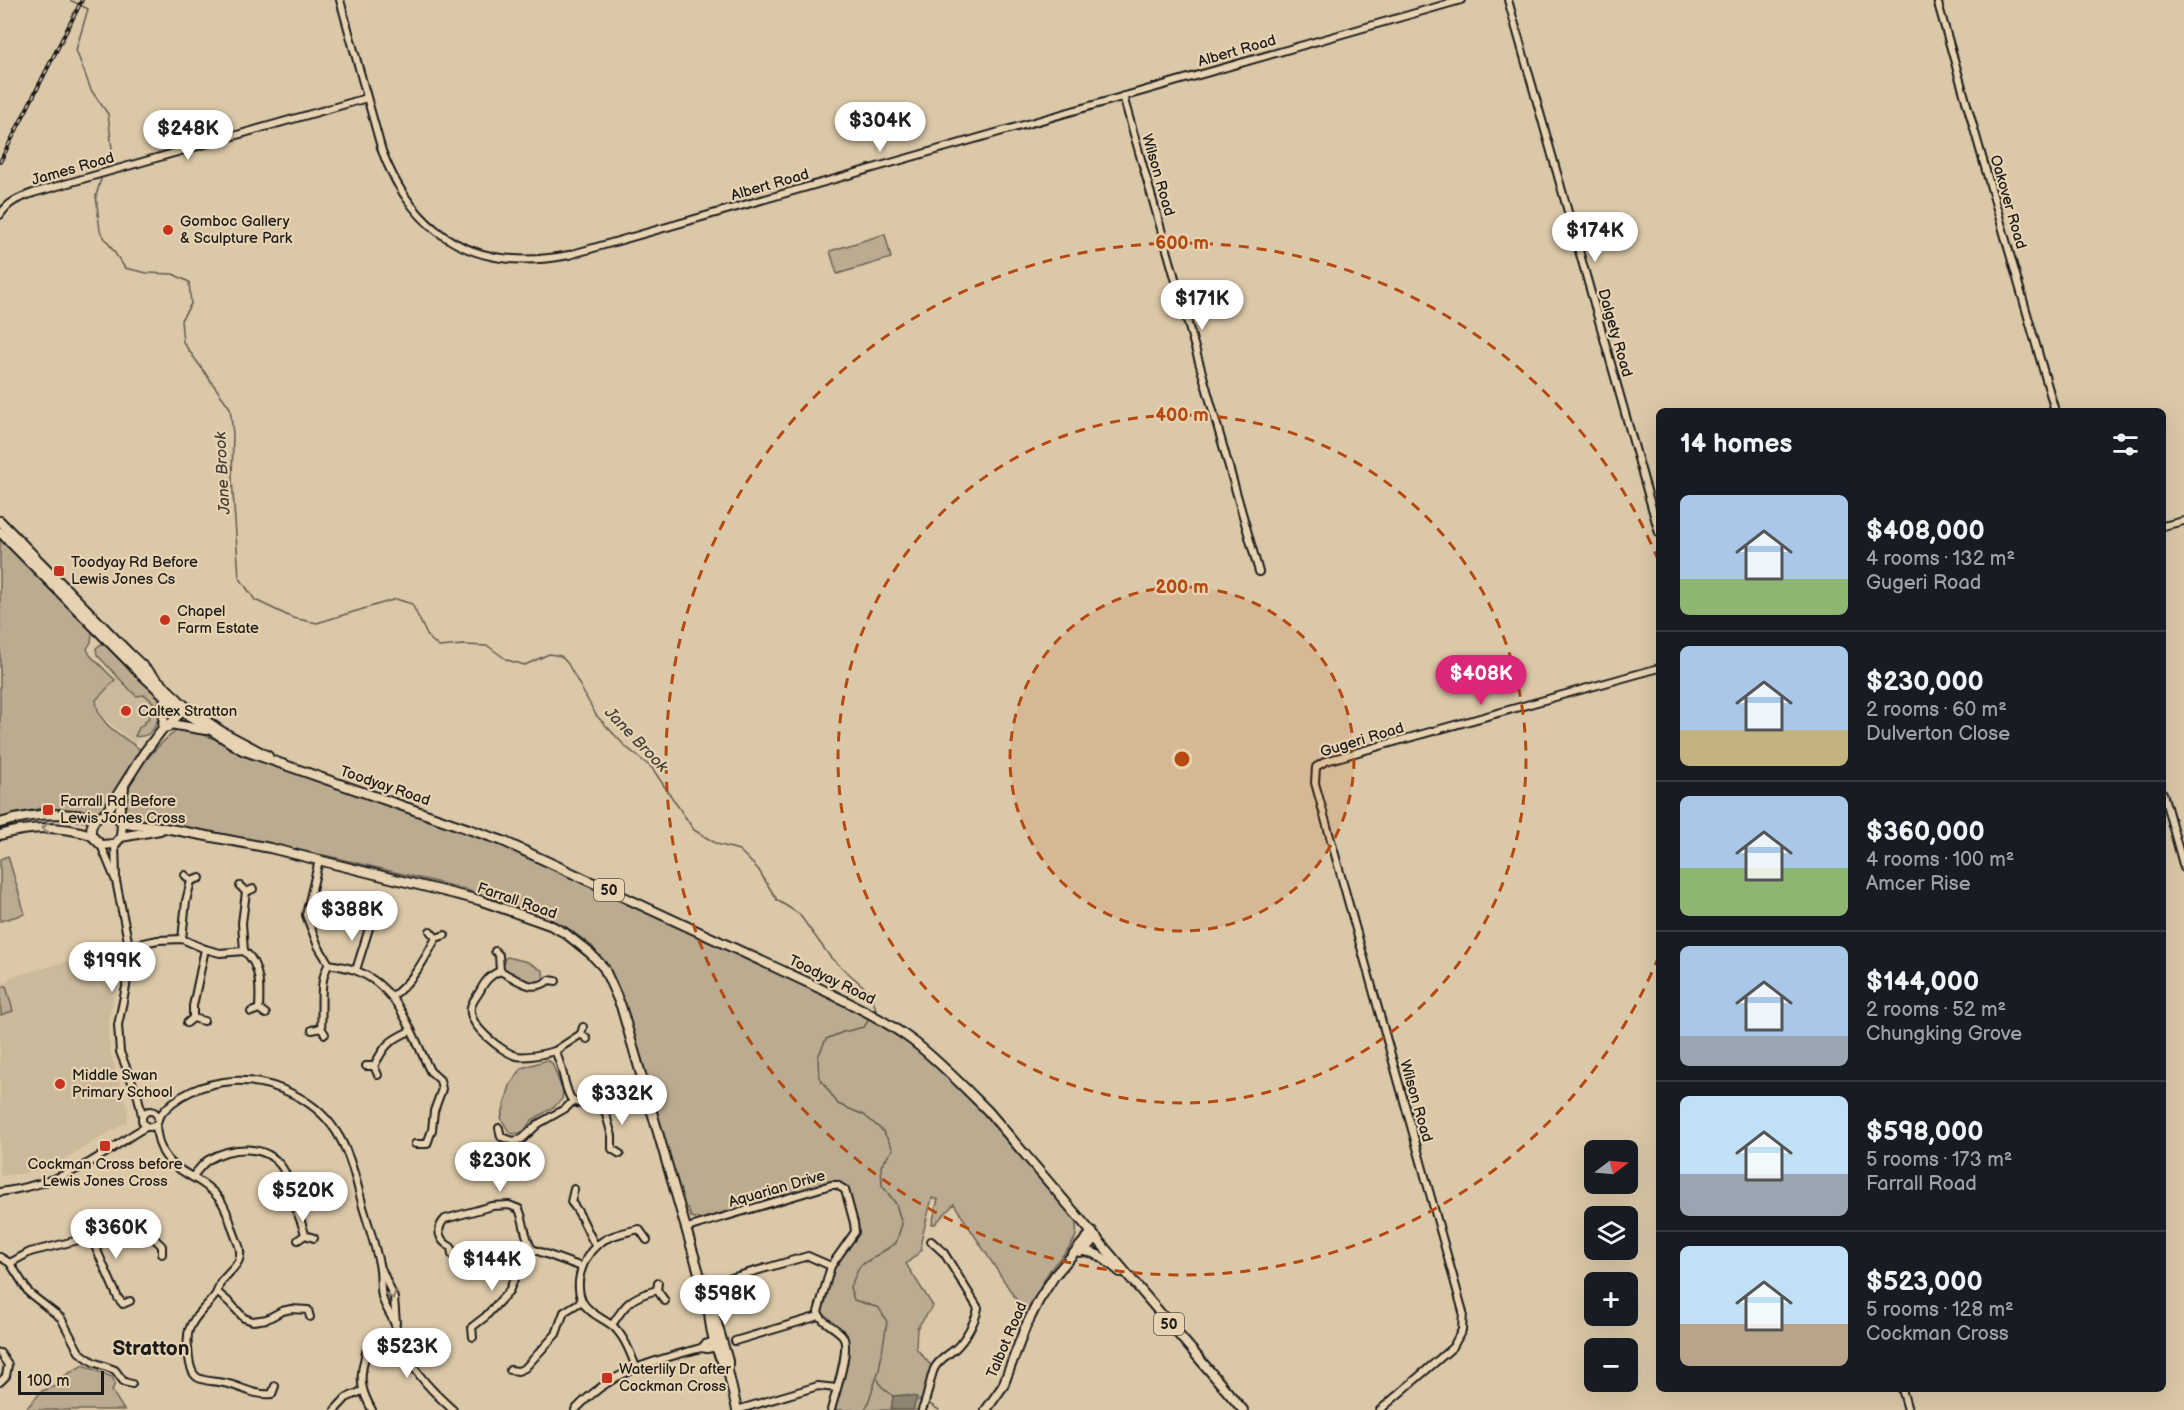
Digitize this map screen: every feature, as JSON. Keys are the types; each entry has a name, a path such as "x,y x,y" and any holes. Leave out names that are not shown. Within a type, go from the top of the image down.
{"main road":[{"name":"Toodyay Road","path":"0,521 181,707 210,731 242,750 502,841 856,1006 912,1041 960,1082 988,1111 1243,1410"},
{"name":"Toodyay Road","path":"0,531 165,696 221,731 278,762"},
{"path":"165,696 166,725"},
{"path":"124,786 120,821 122,837 115,844 101,845 91,835 92,822 106,813 144,753 181,707"},
{"path":"166,725 210,731"},
{"name":"Farrall Road","path":"106,813 120,821 222,838 479,900 550,925 590,952 604,968 614,986 647,1090 710,1307 714,1313 720,1343 728,1361 728,1371 737,1410"},
{"path":"0,823 38,815 60,814 96,818"},
{"path":"0,835 14,831 58,827 91,835"},
{"name":"Farrall Road","path":"122,837 167,829"},
{"name":"Talbot Road","path":"986,1410 1003,1386 1025,1328 1039,1300 1055,1275 1078,1252 1077,1247 1094,1235"},
{"path":"1078,1252 1088,1251 1102,1257 1139,1289"}],"street":[{"name":"Albert Road","path":"340,0 389,170 405,198 431,227 464,248 483,255 523,261 546,260 569,255 1461,0"},
{"name":"Dalgety Road","path":"1508,0 1656,522"},
{"name":"Oakover Road","path":"1937,0 2054,408"},
{"name":"Wilson Road","path":"1123,96 1259,572"},
{"name":"James Road","path":"0,215 18,198 33,193 367,98"},
{"path":"2166,525 2184,520"},
{"name":"Gugeri Road","path":"1316,768 1326,761 1656,669"},
{"name":"Wilson Road","path":"1316,768 1315,783 1463,1312 1462,1330 1454,1347 1380,1410"},
{"path":"2166,804 2184,868"},
{"path":"115,844 116,881 129,946 126,987 118,1025 120,1052 147,1123 156,1136 160,1150 170,1163 214,1193 222,1202 240,1250 236,1268 220,1282 217,1292 188,1331 187,1344 191,1371 205,1381 226,1383 256,1394 272,1394"},
{"path":"101,845 116,881"},
{"path":"319,860 306,915 318,946 329,964 356,970 381,985 393,996 429,1071 440,1080 442,1089 434,1111 428,1148 415,1144"},
{"path":"185,875 191,881"},
{"path":"191,881 200,878"},
{"path":"182,939 186,901 191,881"},
{"path":"240,886 249,891 242,923 244,951 254,961 257,971 260,992 259,1009"},
{"path":"367,916 371,922"},
{"path":"371,922 380,920"},
{"path":"356,970 371,922"},
{"path":"430,931 436,938"},
{"path":"393,996 409,984 436,938 445,935"},
{"path":"129,946 158,940 182,939 204,950 220,953 244,951"},
{"path":"193,1018 193,1006 204,950"},
{"path":"500,953 500,971"},
{"path":"312,1030 323,1031 322,983 329,964"},
{"path":"500,971 527,986 538,986 551,978"},
{"path":"500,971 486,980 471,1005 471,1016 483,1035 516,1056 542,1054 555,1051 584,1036 583,1027"},
{"path":"251,1012 259,1009"},
{"path":"259,1009 266,1014"},
{"path":"193,1018 204,1021"},
{"path":"187,1023 193,1018"},
{"path":"374,1066 384,1047 410,1031"},
{"path":"555,1051 573,1101 582,1104 603,1104 647,1090"},
{"path":"366,1066 374,1066"},
{"path":"374,1066 378,1075"},
{"path":"0,1192 33,1186 60,1176 100,1156 147,1123 158,1118 167,1107 183,1095 200,1088 219,1083 242,1081 279,1088 311,1105 331,1125 347,1152 380,1267 394,1298 398,1333 415,1370 429,1388 453,1410"},
{"path":"138,1096 158,1118"},
{"path":"499,1128 498,1139 514,1141 522,1139 538,1124 566,1108 573,1101"},
{"path":"603,1104 612,1136 612,1149 620,1154"},
{"path":"151,1111 167,1107"},
{"path":"147,1123 151,1111"},
{"path":"192,1177 207,1161 223,1154 252,1149 264,1152 274,1158 283,1168 306,1235"},
{"name":"Aquarian Drive","path":"687,1227 831,1185 843,1188 855,1229 831,1266 818,1310 819,1316"},
{"path":"574,1190 567,1202 584,1218 590,1237 596,1246"},
{"path":"452,1255 451,1247 442,1241 440,1234 442,1223 451,1216 509,1205 519,1209 526,1237 532,1249 582,1267"},
{"path":"10,1263 30,1252 91,1237 126,1218 134,1219 165,1246 162,1254"},
{"path":"640,1221 639,1229 647,1240"},
{"path":"636,1367 622,1336 612,1325 591,1311 582,1301 579,1289 582,1267 596,1246 613,1237 639,1229"},
{"path":"306,1235 314,1238"},
{"path":"298,1240 306,1235"},
{"path":"91,1237 122,1307 130,1301"},
{"path":"925,1404 934,1369 960,1343 978,1308 944,1253 931,1241"},
{"path":"473,1337 468,1326 485,1317 509,1291 520,1263 532,1249"},
{"path":"704,1286 808,1256 831,1266"},
{"path":"0,1257 10,1263 29,1293 61,1318 79,1352 93,1362 116,1370 124,1382 132,1384"},
{"path":"380,1267 382,1299 396,1325"},
{"path":"612,1325 628,1302 636,1296 657,1287 665,1301"},
{"path":"217,1292 244,1318 253,1321 267,1319 291,1309 309,1314 315,1304"},
{"path":"510,1370 518,1375 552,1340 564,1312 582,1301"},
{"path":"735,1341 819,1316 845,1340 846,1349 831,1410"},
{"path":"372,1410 362,1391 360,1376 368,1346 377,1340 398,1333"},
{"path":"575,1410 609,1381 636,1367 720,1343"},
{"path":"0,1353 8,1365 6,1376 0,1383"},
{"path":"118,1388 124,1382"},
{"path":"272,1394 275,1386"},
{"path":"737,1410 818,1386 836,1388"},
{"path":"335,1410 346,1398 362,1391"},
{"path":"1903,1392 1908,1410"},
{"path":"272,1394 278,1402"}],"shaded area":[{"path":"885,234 891,258 837,274 830,251"},
{"path":"0,532 93,626 91,642 87,649 115,680 96,700 98,709 114,731 144,753 103,809 98,811 41,808 0,818"},
{"path":"101,644 106,645 136,677 145,681 162,697 156,724 148,734 135,736 148,719 155,704 145,695 136,696 97,655 96,648"},
{"name":"Caltex Stratton","path":"119,673 152,700 157,715 134,743 91,707"},
{"path":"180,730 205,735 256,756 428,813 547,861 880,1020 960,1082 1071,1208 1076,1229 1073,1242 1048,1274 1029,1311 1021,1307 954,1204 935,1224 932,1224 938,1199 932,1198 921,1241 922,1250 906,1264 933,1306 917,1328 916,1348 934,1369 922,1410 835,1410 849,1343 843,1332 821,1313 834,1268 858,1234 859,1226 849,1190 841,1183 828,1183 700,1219 691,1217 688,1208 684,1209 609,971 592,946 565,926 461,888 324,855 129,818 122,813 124,796 128,787 156,748"},
{"path":"8,856 25,914 0,921 0,859"},
{"name":"Middle Swan Primary School","path":"118,948 121,963 110,1014 108,1037 112,1059 128,1109 127,1122 51,1167 0,1176 0,984 7,982 10,977"},
{"path":"507,957 528,962 543,971 544,980 533,982 515,977 502,964"},
{"path":"6,986 13,1011 1,1015 0,987"},
{"path":"547,1060 552,1063 563,1092 562,1099 554,1107 532,1120 523,1132 514,1134 509,1132 501,1118 510,1085 522,1068"},
{"path":"83,1365 112,1377 115,1383 112,1391 124,1410 25,1410 42,1391 62,1384 59,1379"},
{"path":"893,1396 917,1397 913,1410 891,1410"}],"waterway":[{"name":"Jane Brook","path":"70,0 88,9 76,50 91,90 108,114 112,149 105,167"},
{"name":"Jane Brook","path":"101,179 96,196 100,231 125,268 147,273 173,274 189,282 191,304 181,320 183,342 230,408 239,577 255,600 293,618 317,623 396,599 412,604 428,637 439,647 488,646 507,660 525,665 549,654 561,656 568,664 596,715 626,747 652,768 694,830 717,844 739,850 758,869 777,900 799,914 831,958 870,992 876,1009 874,1011"},
{"name":"Jane Brook","path":"864,1410 879,1370 887,1322 879,1308 854,1300 850,1287 860,1266 896,1243 902,1224 896,1204 882,1185 881,1166 893,1149 883,1131 864,1115 838,1104 819,1077 818,1057 826,1039 864,1027 870,1018"},
{"path":"878,1379 881,1386 893,1396"},
{"path":"918,1400 923,1401"},
{"path":"928,1403 939,1410"}],"railway":[{"path":"0,162 82,0"}],"place":[{"name":"Gomboc Gallery & Sculpture Park","path":"168,230"},
{"name":"Toodyay Rd Before Lewis Jones Cs","path":"59,571"},
{"name":"Chapel Farm Estate","path":"165,620"},
{"name":"Caltex Stratton","path":"126,711"},
{"name":"Farrall Rd Before Lewis Jones Cross","path":"48,810"},
{"name":"Middle Swan Primary School","path":"60,1084"},
{"name":"Cockman Cross before Lewis Jones Cross","path":"105,1146"},
{"name":"Waterlily Dr after Cockman Cross","path":"607,1378"}],"district":[{"name":"Stratton","path":"151,1348"}]}
